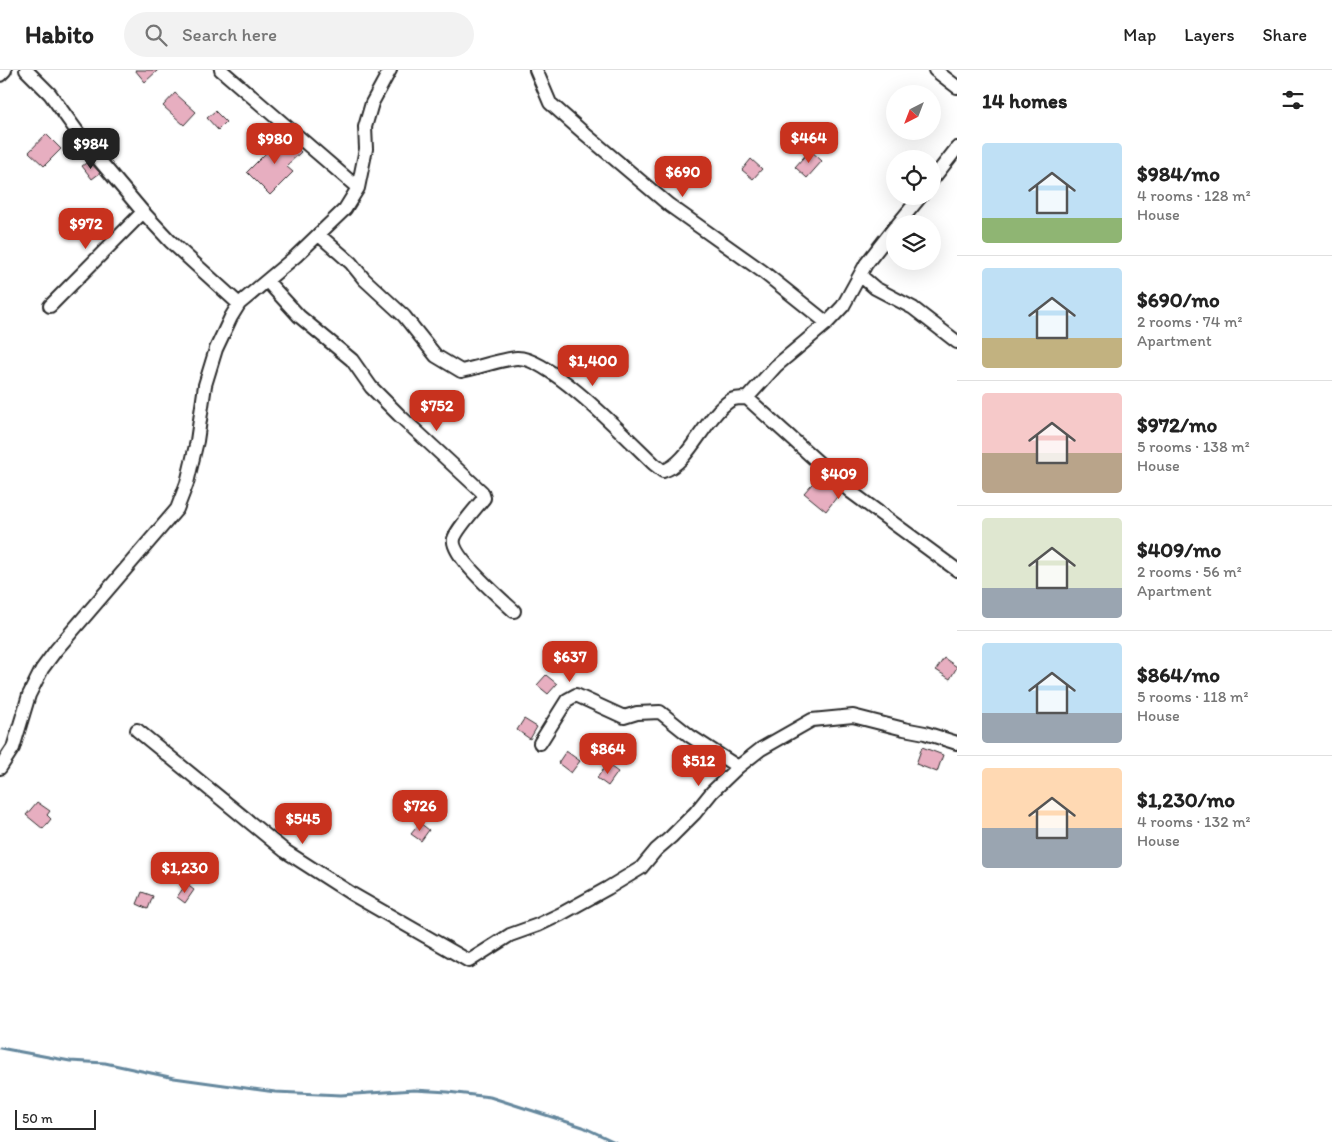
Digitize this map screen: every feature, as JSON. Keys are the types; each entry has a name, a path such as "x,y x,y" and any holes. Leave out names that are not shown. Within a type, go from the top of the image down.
{"street":[{"path":"0,75 5,70"},
{"path":"26,70 50,94 89,148 142,212 170,242 239,304"},
{"path":"221,70 358,188"},
{"path":"0,768 13,748 29,694 42,669 56,650 177,509 188,483 198,441 205,385 216,348 239,304 345,209 358,188 366,149 365,127 372,103 390,70"},
{"path":"536,70 550,103 578,128 668,205 762,271 827,322"},
{"path":"935,70 957,87"},
{"path":"941,168 957,148"},
{"path":"905,215 914,205"},
{"path":"50,306 142,212"},
{"path":"318,234 351,263 364,279 404,316 436,356 461,372 518,358 539,365 579,392 654,464 663,470 672,468 681,460 709,421 732,400 746,398 776,366 843,306 866,264 886,238"},
{"path":"861,276 875,288 913,308 957,342"},
{"path":"267,280 299,316 352,360 371,387 392,408 482,492 484,498 454,536 453,545 461,558 514,611"},
{"path":"746,398 851,492 957,570"},
{"path":"540,743 567,700 576,695 624,717 637,712 660,712 690,736 738,767"},
{"path":"137,730 285,851 352,894 469,962 510,935 561,914 641,868 656,850 683,825 712,792 738,767 761,749 812,720 853,716 925,732 957,744"}],"building":[{"path":"135,70 158,70 145,82"},
{"path":"175,93 196,112 184,125 163,106"},
{"path":"215,111 226,122 218,130 207,118"},
{"path":"46,134 61,149 44,166 29,152"},
{"path":"284,135 301,152 286,166 293,172 270,195 247,172"},
{"path":"810,150 822,161 807,178 795,167"},
{"path":"751,159 762,169 753,179 742,170"},
{"path":"89,161 100,173 92,179 82,166"},
{"path":"819,476 840,493 826,511 804,493"},
{"path":"944,658 957,667 950,679 936,670"},
{"path":"546,675 557,684 548,694 537,685"},
{"path":"524,719 537,727 530,739 517,730"},
{"path":"922,747 943,755 937,772 916,764"},
{"path":"566,751 580,761 571,773 558,763"},
{"path":"607,764 618,772 608,786 597,778"},
{"path":"37,802 50,811 47,815 51,819 43,829 26,815"},
{"path":"420,823 429,830 421,841 411,834"},
{"path":"186,884 194,890 185,903 177,897"},
{"path":"142,892 153,896 148,909 137,904"}],"waterway":[{"path":"0,1048 70,1061 105,1063 174,1078 275,1092 341,1095 414,1090 490,1097 583,1127 615,1142"}]}
